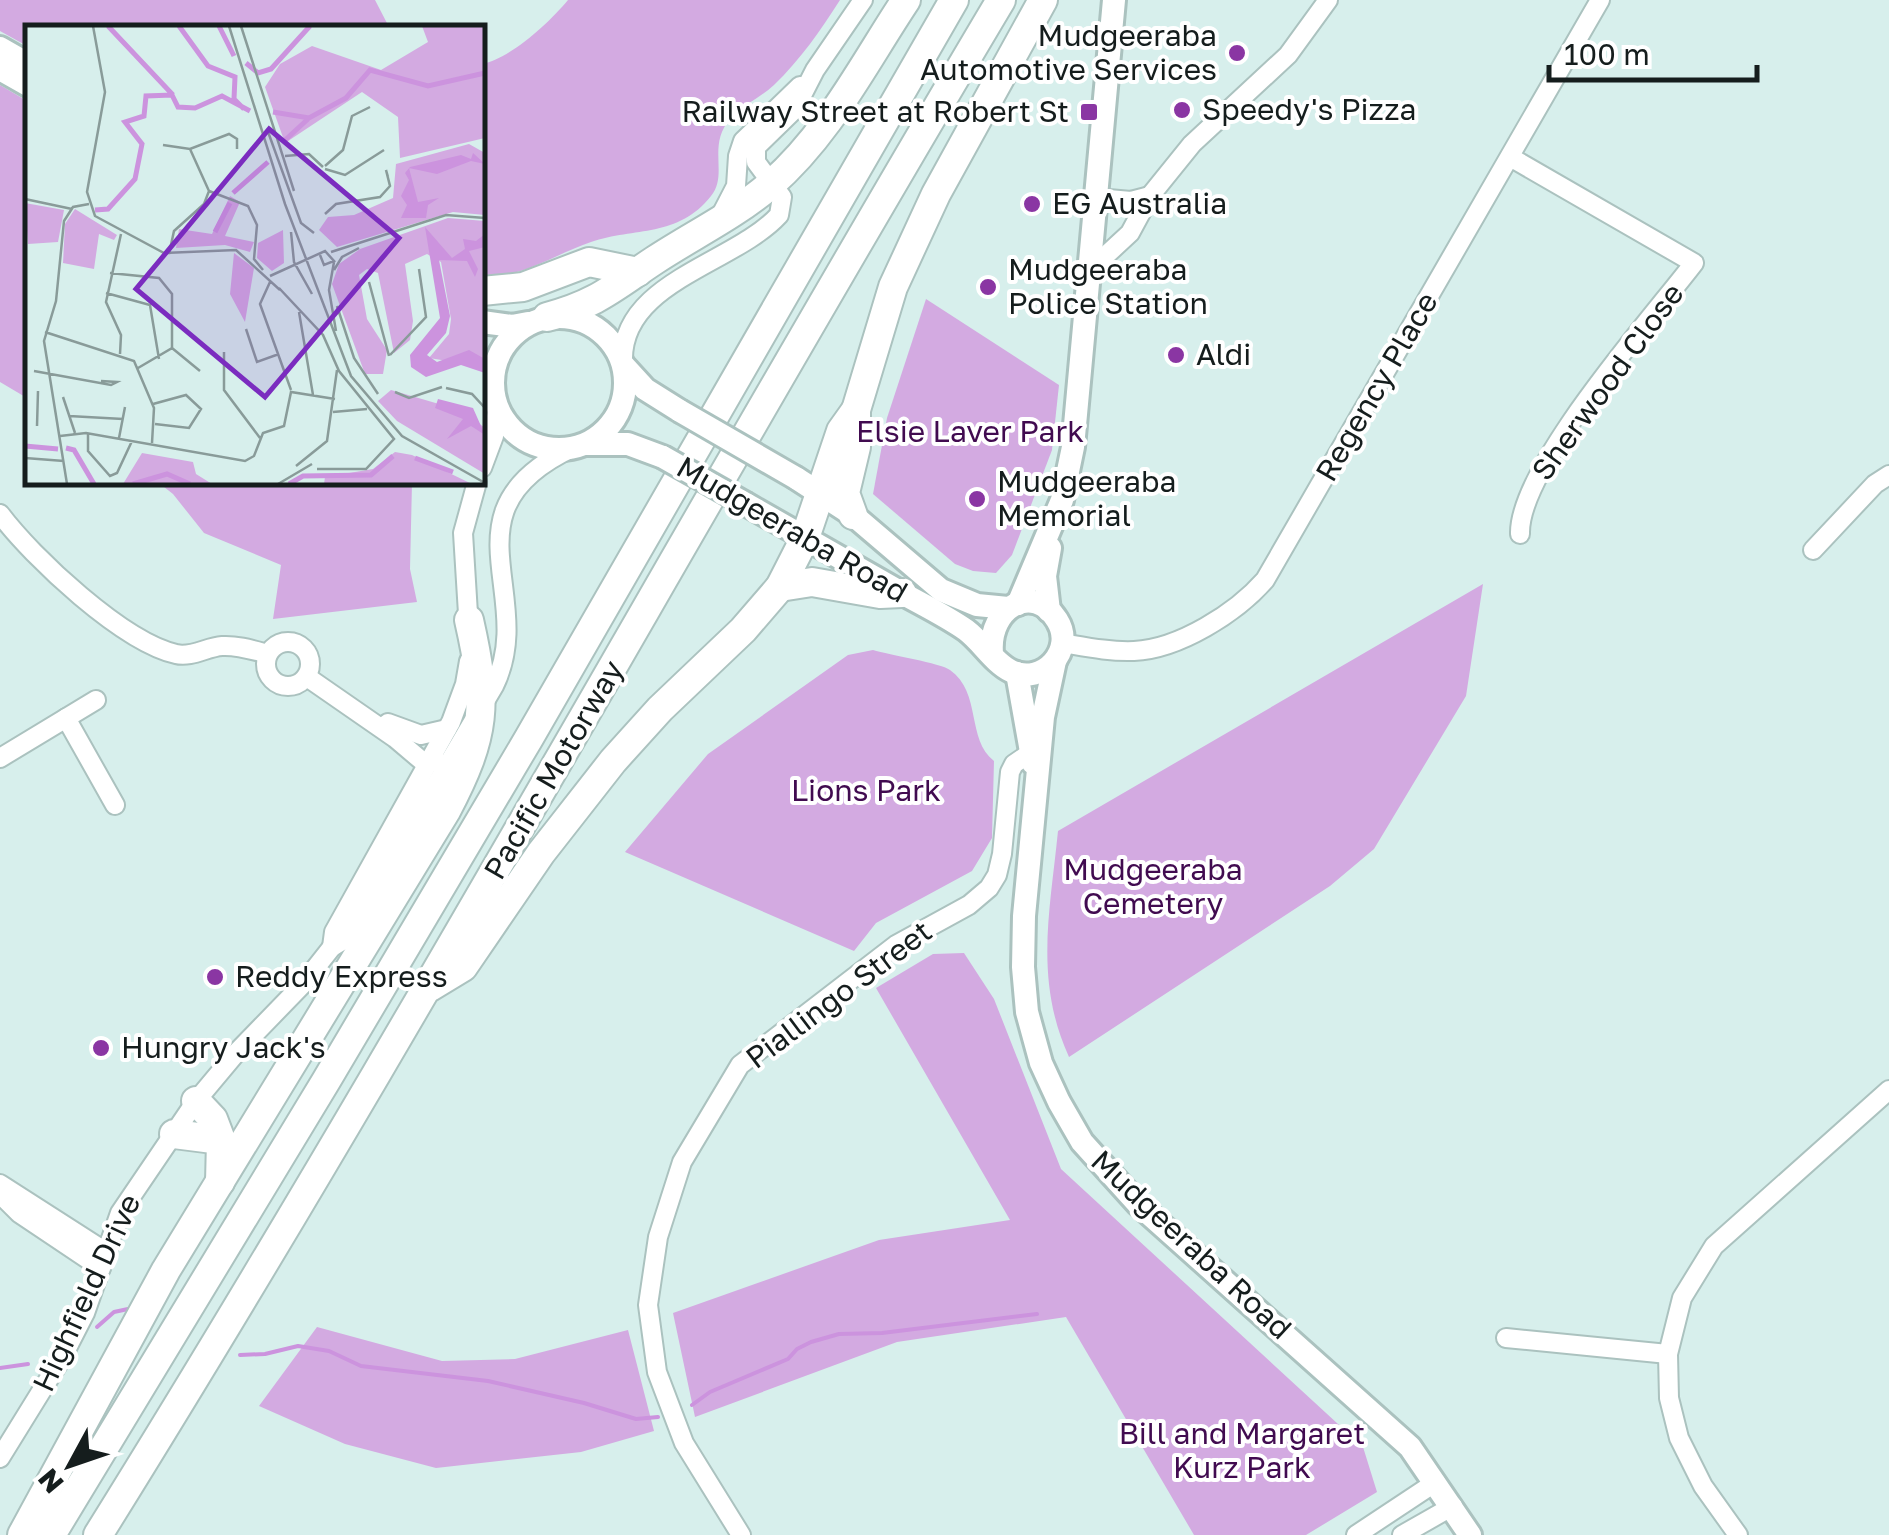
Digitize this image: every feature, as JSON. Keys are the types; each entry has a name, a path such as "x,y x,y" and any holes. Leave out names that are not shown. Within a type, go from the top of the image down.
{"highway":[{"path":"541,319 602,298 712,228 773,183 816,138 906,0"},
{"name":"Pacific Motorway","path":"51,1535 529,738 954,0"},
{"name":"Pacific Motorway","path":"98,1535 205,1364 428,988 1001,0"},
{"path":"852,515 845,493 856,446 856,410 882,320 906,256 1043,0"},
{"path":"485,291 523,287 588,262 638,272"},
{"path":"428,988 463,968 613,761 744,630 780,587 805,538 808,485 856,410"},
{"path":"780,587 812,582 880,594 902,593"},
{"path":"22,1535 166,1270 446,811 474,754 482,705 469,620"},
{"path":"196,1101 213,1119 221,1140 220,1184"},
{"path":"174,1134 221,1140"}],"main road":[{"path":"1049,611 1045,576 1073,447 1114,0"},
{"path":"0,48 25,62"},
{"path":"0,70 25,83"},
{"path":"485,322 512,326 541,319 574,318 596,327 609,339 623,364 625,391 618,414 600,436 576,447 554,450 529,442 510,427 485,371"},
{"path":"495,400 494,372 502,349 516,332 541,319"},
{"name":"Mudgeeraba Road","path":"623,364 645,389 852,515 940,590 977,604 1013,606"},
{"name":"Mudgeeraba Road","path":"576,447 620,442 664,456 966,630 992,654"},
{"path":"1013,606 1040,605 1057,620 1059,652 1038,673 1017,674 992,654 993,626 1013,606 1055,520"},
{"name":"Mudgeeraba Road","path":"1059,652 1043,717 1024,916 1027,1012 1041,1063 1082,1142 1138,1204 1410,1447 1470,1535"},
{"name":"Mudgeeraba Road","path":"1017,674 1037,781"}],"street":[{"path":"623,364 626,335 643,307 778,217 782,199 756,162 754,150 795,108 863,0"},
{"path":"1090,270 1130,233 1150,196 1192,144 1288,56 1328,0"},
{"name":"Regency Place","path":"1059,652 1134,651 1165,645 1256,590 1273,569 1600,0"},
{"path":"712,228 734,192 738,153 744,138 816,70"},
{"name":"Sherwood Close","path":"1510,157 1694,263 1560,438 1528,494 1520,534"},
{"path":"1097,198 1131,201 1150,196"},
{"path":"485,460 494,436 495,400"},
{"name":"Highfield Drive","path":"0,1458 85,1313 120,1213 196,1101 332,947 345,939 498,679 507,647 497,554 502,521 527,477 576,447"},
{"path":"1813,550 1875,484 1889,476"},
{"path":"464,485 464,534"},
{"name":"Highfield Drive","path":"332,947 334,932 447,729 467,674 469,620 464,534 476,485"},
{"path":"0,514 30,549 113,622 151,645 178,655 218,646 268,654"},
{"path":"280,642 296,642 308,652 309,672 299,684 274,682 267,672 268,654 280,642"},
{"path":"309,672 400,729 426,736 447,729"},
{"path":"309,672 427,763 454,755"},
{"path":"0,758 96,700"},
{"path":"66,718 115,804"},
{"name":"Piallingo Street","path":"742,1535 684,1443 657,1372 648,1304 658,1237 682,1162 740,1065 896,945 969,906 989,888 1002,854 1010,772 1014,764 1030,753"},
{"path":"1738,1535 1703,1486 1679,1438 1669,1398 1668,1354 1682,1298 1714,1246 1889,1090"},
{"path":"0,1184 103,1260"},
{"path":"0,1194 19,1213 103,1260"},
{"path":"1506,1338 1668,1354"},
{"path":"1356,1535 1436,1482"},
{"path":"1402,1535 1453,1506"}],"green space":[{"path":"0,0 375,0 388,25 25,25 25,45 0,31"},
{"path":"568,0 840,0 793,65 724,128 718,149 716,187 698,209 670,225 607,237 525,269 485,277 485,63 517,47"},
{"path":"0,85 25,100 25,397 0,382"},
{"name":"Elsie Laver Park","path":"926,299 1059,385 1052,450 1012,555 996,573 955,564 873,494 887,418"},
{"path":"162,485 412,485 410,569 417,602 273,619 281,565 204,533"},
{"name":"Mudgeeraba Cemetery","path":"1483,584 1466,696 1374,849 1330,886 1069,1057 1051,1001 1048,973 1058,831"},
{"name":"Lions Park","path":"873,650 945,667 966,691 980,741 994,761 992,838 972,871 876,923 854,951 625,852 708,754 848,655"},
{"name":"Bill and Margaret Kurz Park","path":"964,953 994,999 1061,1169 1363,1447 1377,1492 1306,1535 1194,1535 1066,1317 897,1342 695,1417 673,1313 879,1240 1010,1220 876,988 933,954"},
{"path":"317,1327 442,1361 515,1359 628,1330 654,1431 581,1452 436,1468 345,1444 259,1406"}],"waterway":[{"path":"97,1327 114,1312 128,1309"},
{"path":"692,1405 710,1392 788,1359 811,1342 839,1334 882,1333 1037,1314"},
{"path":"240,1355 298,1346 329,1351 361,1366 488,1381 636,1419 658,1417"},
{"path":"0,1368 28,1364"}],"place":[{"name":"Mudgeeraba Automotive Services","path":"1237,53"},
{"name":"Speedy's Pizza","path":"1182,110"},
{"name":"Railway Street at Robert St","path":"1089,112"},
{"name":"EG Australia","path":"1032,204"},
{"name":"Mudgeeraba Police Station","path":"988,287"},
{"name":"Aldi","path":"1176,355"},
{"name":"Mudgeeraba Memorial","path":"977,499"},
{"name":"Reddy Express","path":"215,977"},
{"name":"Hungry Jack's","path":"101,1048"}]}
